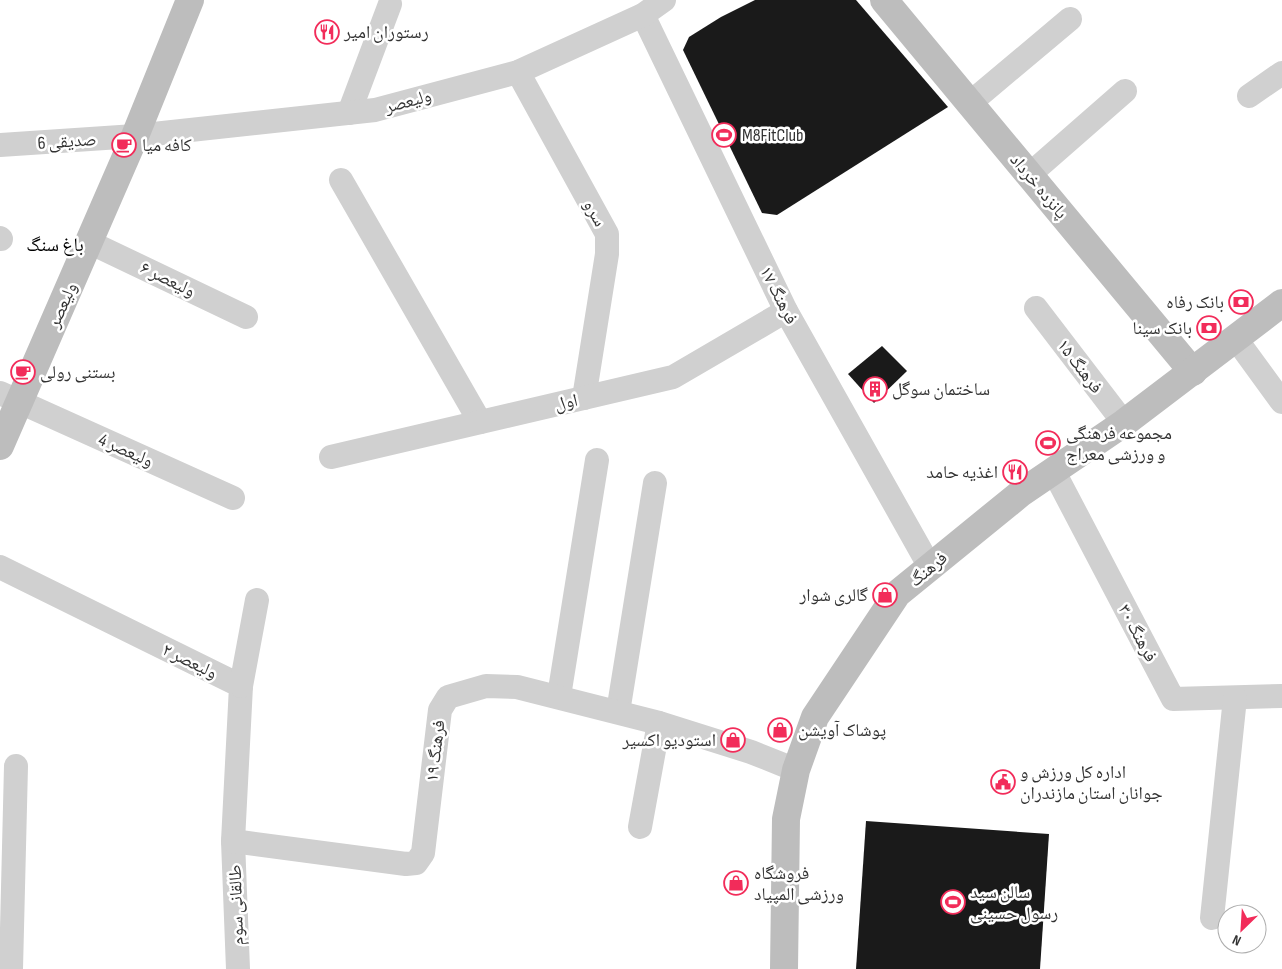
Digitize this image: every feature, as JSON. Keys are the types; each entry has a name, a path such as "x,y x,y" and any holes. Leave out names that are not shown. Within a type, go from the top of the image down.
{"main road":[{"name":"ولیعصر","path":"0,446 10,398 89,242 135,136 190,0"},
{"name":"پانزده خرداد","path":"884,0 1193,372"},
{"name":"فرهنگ","path":"784,969 786,819 796,770 815,717 897,594 1020,493 1124,424 1282,303"}],"street":[{"name":"ولیعصر","path":"135,136 375,110 518,72 643,14 664,0"},
{"path":"349,113 390,4"},
{"name":"فرهنگ ۱۷","path":"643,14 786,311 930,567"},
{"path":"970,103 1070,18"},
{"name":"سرو","path":"518,72 607,234 607,254 584,398"},
{"path":"1249,96 1282,72"},
{"path":"1029,175 1125,91"},
{"name":"صدیقی 6","path":"0,146 135,136"},
{"path":"341,180 480,422"},
{"name":"ولیعصر ۶","path":"89,242 246,317"},
{"name":"فرهنگ ۱۵","path":"1036,308 1124,424"},
{"name":"اول","path":"331,458 673,377 786,311"},
{"path":"1236,339 1282,402"},
{"name":"ولیعصر 4","path":"10,398 233,498"},
{"path":"559,696 597,460"},
{"name":"فرهنگ ۳۰","path":"1052,470 1173,699 1282,696"},
{"path":"618,712 655,483"},
{"name":"ولیعصر ٢","path":"0,567 242,686"},
{"path":"233,841 242,686 257,600"},
{"name":"فرهنگ ۱۹","path":"233,841 406,864 416,863 423,853 440,710 448,697 486,686 517,687 559,696 751,752 796,770"},
{"path":"1212,918 1235,698"},
{"path":"640,827 659,724"},
{"path":"11,969 16,766"},
{"name":"طالقانی سوم","path":"233,841 238,969"}],"building":[{"path":"755,0 856,0 948,107 777,215 762,213 683,50 689,37 721,17"},
{"name":"ساختمان سوگل","path":"882,346 907,371 874,403 848,374"},
{"name":"سالن سید رسول حسینی","path":"866,821 1049,834 1040,969 856,969"}],"place":[{"name":"رستوران امیر","path":"327,32"},
{"name":"M8FitClub","path":"724,135"},
{"name":"کافه میا","path":"124,145"},
{"name":"بانک رفاه","path":"1241,302"},
{"name":"بانک سینا","path":"1209,328"},
{"name":"بستنی رولی","path":"23,372"},
{"name":"ساختمان سوگل","path":"875,389"},
{"name":"مجموعه فرهنگی و ورزشی معراج","path":"1048,443"},
{"name":"اغذیه حامد","path":"1015,472"},
{"name":"گالری شوار","path":"885,595"},
{"name":"پوشاک آویشن","path":"780,730"},
{"name":"استودیو اکسیر","path":"733,740"},
{"name":"اداره کل ورزش و جوانان استان مازندران","path":"1003,782"},
{"name":"فروشگاه ورزشی المپیاد","path":"736,883"},
{"name":"سالن سید رسول حسینی","path":"953,902"}],"district":[{"name":"باغ سنگ","path":"55,244"}]}
